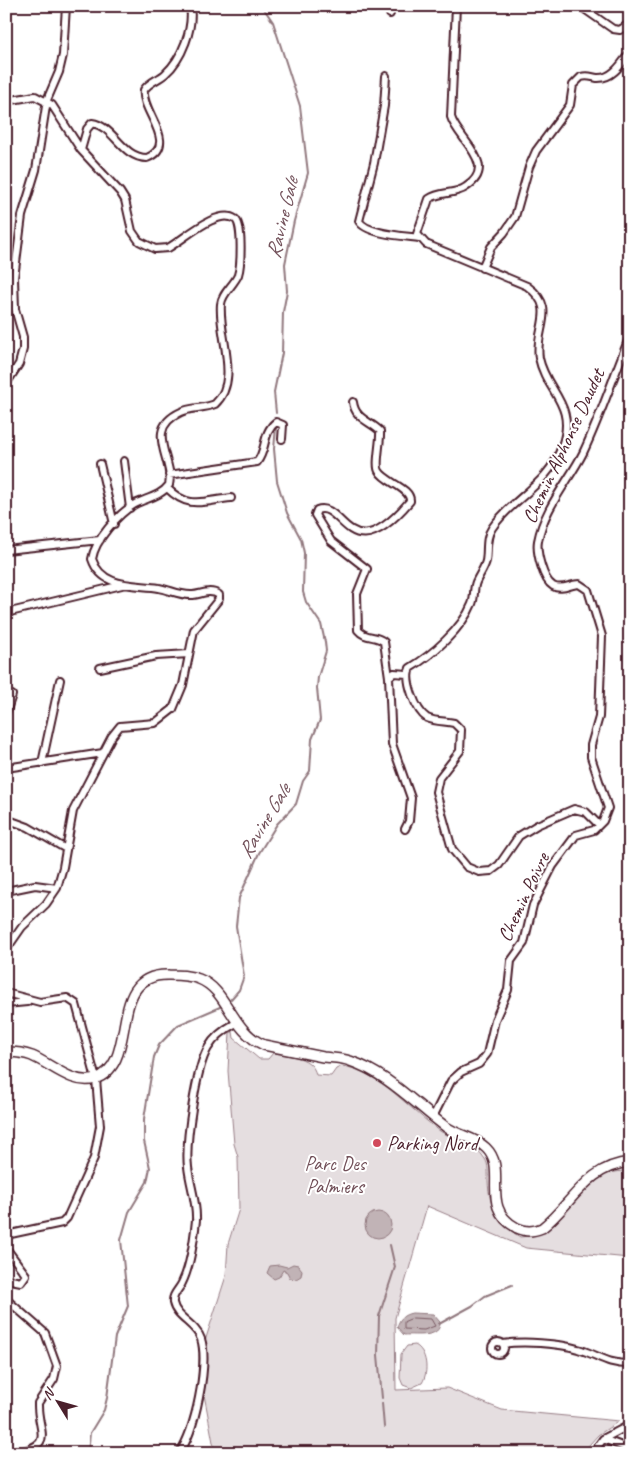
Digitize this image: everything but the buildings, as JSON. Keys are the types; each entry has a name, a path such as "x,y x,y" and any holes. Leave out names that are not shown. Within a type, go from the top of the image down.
{"main road":[{"path":"6,1052 31,1056 78,1080 96,1078 106,1074 116,1061 131,999 139,985 151,977 183,976 199,979 212,987 246,1035 264,1045 349,1060 392,1084 449,1129 478,1141 490,1151 494,1164 495,1198 499,1212 508,1223 523,1231 535,1231 542,1228 580,1186 598,1172 630,1162"}],"street":[{"path":"6,384 19,364 23,350 23,337 15,309 14,278 22,216 36,170 47,100 59,72 63,55 66,6"},
{"path":"81,150 87,129 90,124 94,123 135,156 146,158 157,151 160,145 159,131 143,94 146,86 167,73 179,56 190,25 190,6"},
{"path":"390,14 391,6"},
{"path":"419,238 417,228 429,199 435,195 459,192 468,186 478,172 478,163 473,149 455,128 451,117 456,6"},
{"path":"580,6 613,29 620,30 630,22"},
{"path":"482,268 491,247 515,217 529,167 536,151 570,105 573,85 581,77 605,77 612,73 630,52"},
{"path":"386,76 384,106 374,163 358,221 365,228 419,238 426,244 527,286 542,300 544,320 538,346 539,357 542,370 561,400 565,414 565,432 562,445 549,471 536,487 506,513 491,530 486,561 476,582 472,605 466,614 437,650 410,668 407,674 394,673 389,677"},
{"path":"6,101 35,96 47,100 58,112 81,150 120,192 125,200 135,236 146,246 161,250 168,248 218,217 234,218 240,226 238,273 223,297 221,306 227,373 226,385 215,404 183,410 166,425 161,440 169,475 168,488 177,498 190,503 231,498"},
{"name":"Chemin Alphonse Daudet","path":"598,824 607,815 608,808 592,757 591,745 599,716 602,636 588,590 579,584 558,588 549,583 539,556 538,542 563,483 582,454 630,336"},
{"path":"353,402 354,409 359,416 380,431 379,472 408,494 410,501 390,523 367,534 356,533 327,510 317,510 315,515 331,542 367,569 357,594 358,630 364,635 380,638 384,642 389,677 392,744 411,798 409,821 405,829"},
{"path":"169,475 257,462 262,455 265,436 276,422 283,425 282,439"},
{"path":"124,461 130,508"},
{"path":"100,464 114,524"},
{"path":"122,584 102,574 94,564 93,553 100,540 130,508 160,494 168,488"},
{"path":"6,550 100,540"},
{"path":"6,613 122,584 160,588 184,595 211,592 219,595 218,603 196,627 179,700 168,716 147,725 131,724 120,726 103,753 73,811 57,888 46,904 22,927 6,950"},
{"path":"100,668 156,656 189,654"},
{"name":"Chemin Poivre","path":"407,674 417,705 425,716 435,721 454,723 461,730 460,751 439,778 436,792 452,849 461,863 479,872 491,871 498,865 519,836 537,825 574,809 586,812 598,824 594,830 576,835 553,866 533,905 524,943 511,961 508,990 495,1020 487,1054 479,1064 461,1072 451,1081 433,1117"},
{"path":"42,763 60,680"},
{"path":"6,713 12,695"},
{"path":"6,768 103,753"},
{"path":"6,819 28,827 66,849"},
{"path":"6,891 35,885 57,888"},
{"path":"6,992 31,1001"},
{"path":"6,1004 31,1001 40,1002 64,998 74,1001 96,1078 100,1126 94,1158 67,1218 56,1225 6,1235"},
{"path":"179,1453 189,1435 200,1394 202,1364 201,1340 193,1327 178,1312 174,1303 175,1293 184,1280 191,1255 196,1219 188,1169 189,1124 203,1058 215,1038 236,1023"},
{"path":"6,1248 25,1271 26,1278 21,1282 6,1279"},
{"path":"6,1299 45,1333 57,1366 54,1379 38,1403 42,1434 40,1442 34,1449 15,1453"},
{"path":"503,1344 568,1346 580,1349 604,1361 630,1364"},
{"path":"592,1453 603,1440 626,1427 630,1421"},
{"path":"603,1440 630,1449"}],"green space":[{"name":"Parc Des Palmiers","path":"230,1032 233,1032 234,1038 259,1059 268,1059 273,1053 305,1061 314,1069 316,1075 331,1076 336,1069 342,1066 356,1069 369,1075 382,1083 440,1131 476,1149 481,1153 487,1164 490,1199 496,1214 512,1232 520,1237 534,1235 546,1229 562,1214 576,1195 595,1178 608,1173 630,1170 629,1258 526,1248 427,1206 395,1318 396,1390 447,1388 502,1410 619,1421 598,1435 582,1453 215,1453 203,1389 205,1341 226,1276 228,1244 239,1209 238,1157 234,1144 228,1071"},
{"path":"415,1345 422,1352 426,1362 426,1373 422,1383 411,1388 403,1385 400,1378 401,1354 407,1346"}],"water":[{"path":"378,1212 387,1216 391,1225 387,1234 378,1238 369,1234 365,1225 369,1216"},
{"path":"293,1264 298,1265 302,1270 301,1276 296,1279 290,1278 287,1272 283,1270 279,1277 274,1279 267,1273 270,1266 279,1265 287,1267"},
{"path":"412,1313 433,1314 440,1322 439,1327 436,1331 427,1335 404,1335 397,1327 399,1321 402,1317"}],"waterway":[{"name":"Ravine Gale","path":"262,6 273,22 300,106 308,173 294,221 285,264 287,291 283,312 282,353 274,392 276,413"},
{"name":"Ravine Gale","path":"231,999 239,990 244,976 236,926 239,898 259,853 277,824 296,804 303,781 310,771 312,739 320,720 317,688 318,677 326,651 321,624 306,602 303,592 304,553 301,539 287,513 277,481 274,449 276,427"},
{"name":"Ravine Gale","path":"88,1453 90,1433 104,1410 107,1398 115,1337 128,1306 121,1240 129,1212 147,1182 150,1168 144,1141 144,1119 154,1057 159,1045 178,1025 220,1007"},
{"path":"382,1398 378,1355 379,1316 395,1267 390,1245"},
{"path":"439,1324 472,1306 485,1296 512,1285"},
{"path":"382,1403 384,1427"}],"place":[{"name":"Parking Nord","path":"377,1143"}]}
